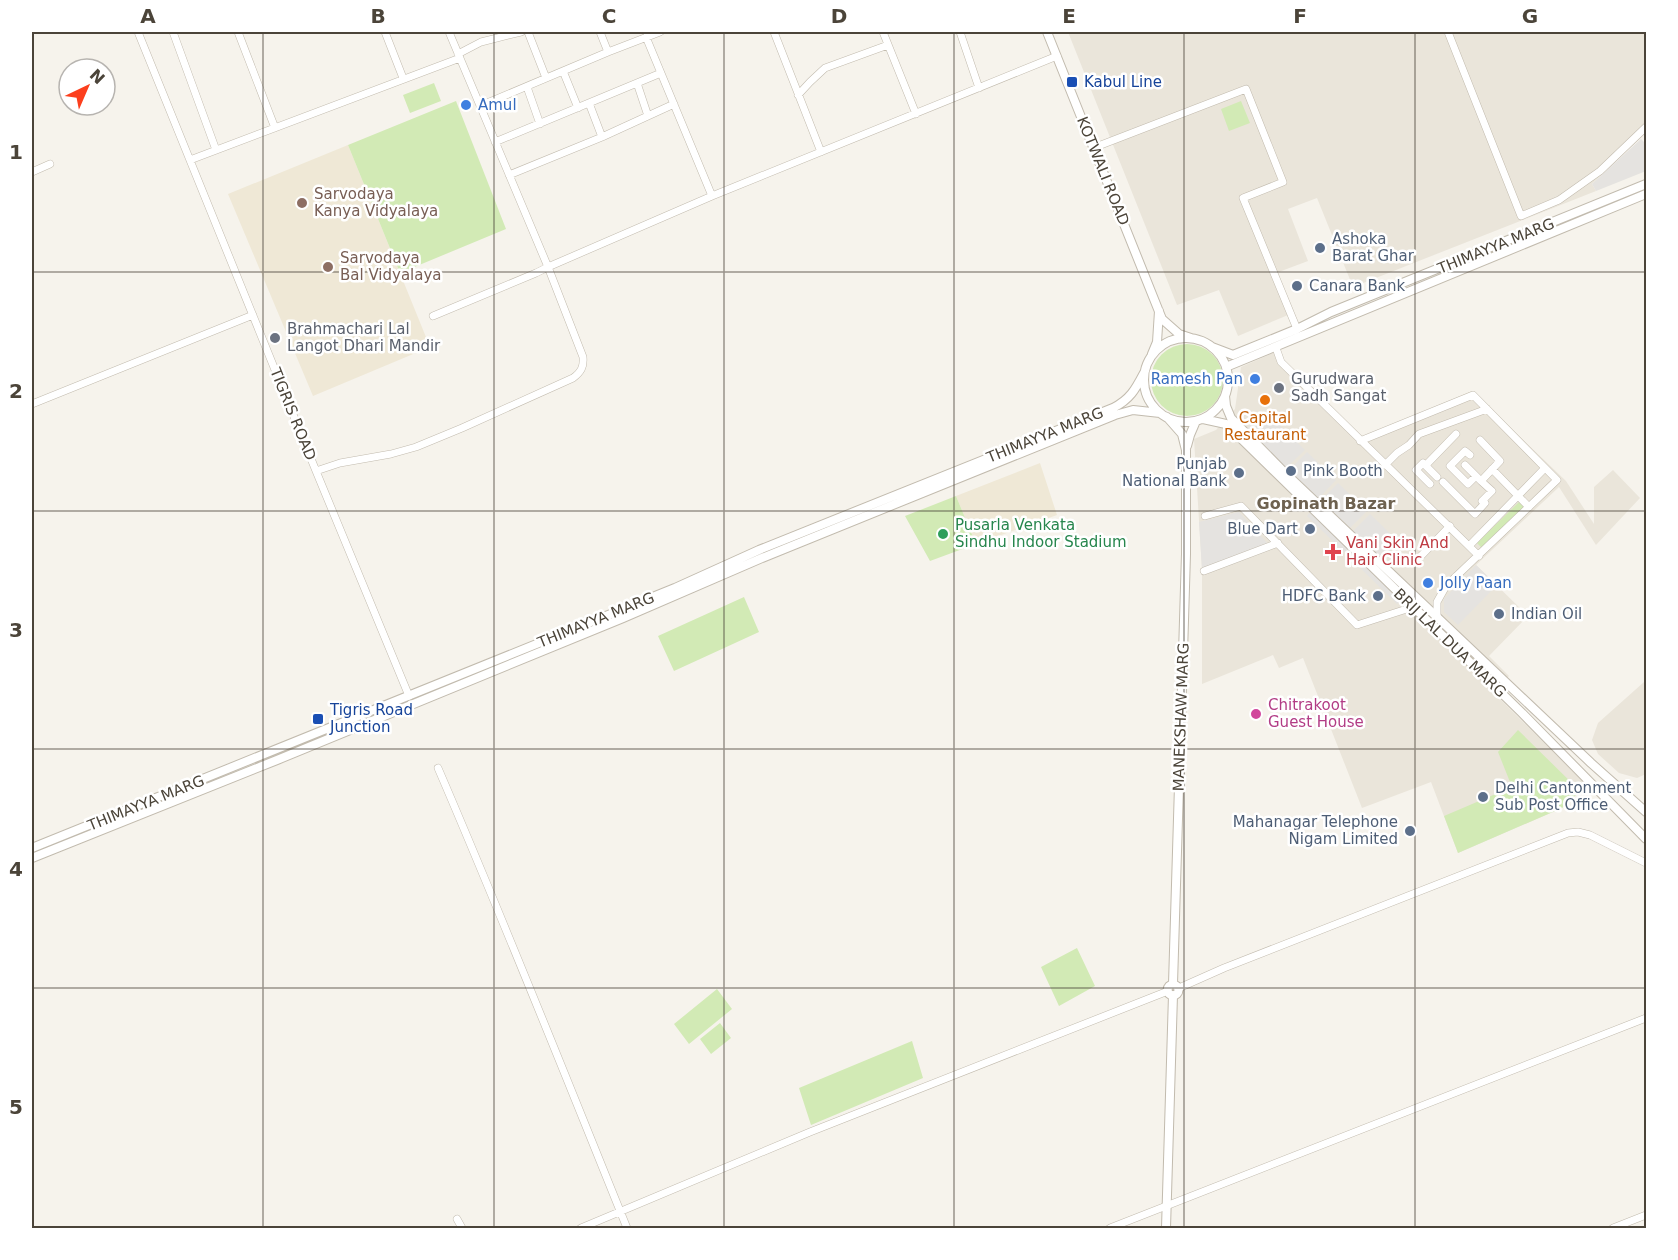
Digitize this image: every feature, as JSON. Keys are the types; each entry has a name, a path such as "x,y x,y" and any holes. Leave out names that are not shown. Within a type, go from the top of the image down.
{"street":[{"name":"TIGRIS ROAD","path":"138,32 409,696"},
{"path":"173,32 216,150"},
{"path":"238,32 275,128"},
{"path":"385,32 403,78"},
{"path":"316,471 340,463 410,449 573,378 584,366 583,357 548,267 449,32"},
{"path":"190,160 459,56 481,42 504,34 521,32"},
{"path":"528,32 546,78"},
{"path":"600,32 608,52"},
{"path":"480,106 660,32"},
{"path":"774,32 820,153"},
{"path":"883,32 916,114"},
{"path":"960,32 979,88"},
{"name":"KOTWALI ROAD","path":"1047,32 1159,311"},
{"path":"1448,32 1521,216 1559,200 1600,171 1647,127"},
{"path":"646,37 712,196"},
{"path":"798,95 825,68 888,45"},
{"path":"433,316 712,196 1057,56"},
{"path":"563,71 579,108"},
{"path":"495,142 661,73"},
{"path":"637,83 648,116"},
{"path":"527,87 540,124"},
{"path":"1093,148 1246,89 1283,182 1243,198 1297,329"},
{"path":"590,103 602,137"},
{"path":"509,175 602,137 674,104"},
{"path":"32,172 50,164"},
{"name":"THIMAYYA MARG","path":"1226,368 1647,184"},
{"name":"THIMAYYA MARG","path":"1212,347 1233,355 1297,329 1331,312 1647,194"},
{"path":"1159,311 1162,319 1179,334 1202,341 1220,355 1228,378 1225,396 1228,421 1186,422 1164,415 1152,404 1144,382 1156,342 1159,311"},
{"path":"32,404 253,315"},
{"path":"1147,367 1156,351 1166,343 1191,338"},
{"path":"1276,348 1281,362 1479,556"},
{"name":"THIMAYYA MARG","path":"32,858 623,618 760,554 1113,408 1127,400 1147,367"},
{"path":"1360,441 1473,395 1557,480 1446,586 1437,602 1437,616"},
{"path":"1199,420 1220,406 1225,396"},
{"name":"THIMAYYA MARG","path":"32,848 760,554 1115,415 1133,410 1164,415"},
{"path":"1385,465 1419,434 1487,410"},
{"name":"MANEKSHAW MARG","path":"1164,415 1182,434 1186,450 1186,554 1166,1228"},
{"name":"MANEKSHAW MARG","path":"1186,450 1190,435 1199,420"},
{"name":"BRIJ LAL DUA MARG","path":"1228,421 1647,839"},
{"name":"BRIJ LAL DUA MARG","path":"1228,421 1591,763 1647,812"},
{"path":"1430,484 1413,468 1456,434"},
{"path":"1470,455 1466,451 1450,466 1468,484 1492,469 1500,460 1480,440"},
{"path":"1422,462 1475,514 1485,503 1482,501 1492,491 1465,465"},
{"path":"1469,546 1545,468"},
{"path":"1492,469 1529,507"},
{"path":"1205,516 1241,506 1357,625 1413,607"},
{"path":"1419,558 1450,526"},
{"path":"1204,571 1278,543"},
{"path":"438,768 490,889 627,1228"},
{"path":"581,1228 819,1129 1568,833 1578,831 1590,835 1647,863"},
{"path":"1110,1228 1647,1018"},
{"path":"1613,1228 1647,1215"},
{"path":"457,1218 462,1228"}],"shaded area":[{"path":"1068,32 1646,32 1646,133 1592,184 1596,191 1353,287 1317,198 1288,209 1308,261 1276,273 1293,313 1238,336 1219,290 1177,305"},
{"path":"1641,139 1646,144 1646,171 1596,191 1592,184"},
{"path":"348,145 430,347 313,396 228,194"},
{"path":"1280,350 1284,362 1361,438 1472,391 1566,481 1594,524 1594,487 1613,470 1640,498 1596,545 1559,487 1476,565 1528,616 1489,656 1509,676 1493,692 1587,785 1562,808 1458,853 1431,782 1362,808 1303,658 1279,668 1273,655 1202,684 1202,569 1194,439 1216,430 1235,409 1241,367"},
{"path":"1265,411 1305,450 1286,468 1247,429"},
{"path":"1307,452 1336,480 1318,499 1289,470"},
{"path":"1040,463 1057,515 976,544 956,496"},
{"path":"1338,483 1367,511 1349,529 1320,501"},
{"path":"1311,511 1402,600 1397,604 1307,516"},
{"path":"1239,512 1269,545 1202,569 1199,522"},
{"path":"1370,514 1399,542 1380,561 1351,533"},
{"path":"1476,565 1497,585 1458,625 1444,612 1444,599"},
{"path":"1644,682 1646,683 1646,774 1637,778 1619,773 1598,754 1592,740 1598,723"}],"green space":[{"path":"434,83 441,101 410,113 403,95"},
{"path":"456,101 506,229 400,273 348,145"},
{"path":"1241,101 1250,123 1229,131 1221,109"},
{"path":"1187,344 1207,350 1217,360 1223,380 1217,400 1207,410 1187,416 1167,410 1157,400 1151,380 1157,360 1167,350"},
{"name":"Pusarla Venkata Sindhu Indoor Stadium","path":"956,496 976,544 930,561 905,516"},
{"path":"1519,502 1524,507 1482,548 1477,543"},
{"path":"744,597 759,632 674,671 658,636"},
{"path":"1518,730 1580,791 1562,808 1458,853 1444,816 1512,787 1498,752"},
{"path":"1077,948 1095,986 1059,1006 1041,967"},
{"path":"717,989 732,1009 689,1044 674,1024"},
{"path":"720,1023 731,1038 711,1054 700,1039"},
{"path":"912,1041 923,1078 811,1125 799,1088"}],"place":[{"name":"Kabul Line","path":"1072,82"},
{"name":"Amul","path":"466,105"},
{"name":"Sarvodaya Kanya Vidyalaya","path":"302,203"},
{"name":"Ashoka Barat Ghar","path":"1320,248"},
{"name":"Sarvodaya Bal Vidyalaya","path":"328,267"},
{"name":"Canara Bank","path":"1297,286"},
{"name":"Brahmachari Lal Langot Dhari Mandir","path":"275,338"},
{"name":"Ramesh Pan","path":"1255,379"},
{"name":"Gurudwara Sadh Sangat","path":"1279,388"},
{"name":"Capital Restaurant","path":"1265,400"},
{"name":"Pink Booth","path":"1291,471"},
{"name":"Punjab National Bank","path":"1239,473"},
{"name":"Blue Dart","path":"1310,529"},
{"name":"Pusarla Venkata Sindhu Indoor Stadium","path":"943,534"},
{"name":"Vani Skin And Hair Clinic","path":"1333,552"},
{"name":"Jolly Paan","path":"1428,583"},
{"name":"HDFC Bank","path":"1378,596"},
{"name":"Indian Oil","path":"1499,614"},
{"name":"Chitrakoot Guest House","path":"1256,714"},
{"name":"Tigris Road Junction","path":"318,719"},
{"name":"Delhi Cantonment Sub Post Office","path":"1483,797"},
{"name":"Mahanagar Telephone Nigam Limited","path":"1410,831"}],"district":[{"name":"Gopinath Bazar","path":"1326,503"}]}
